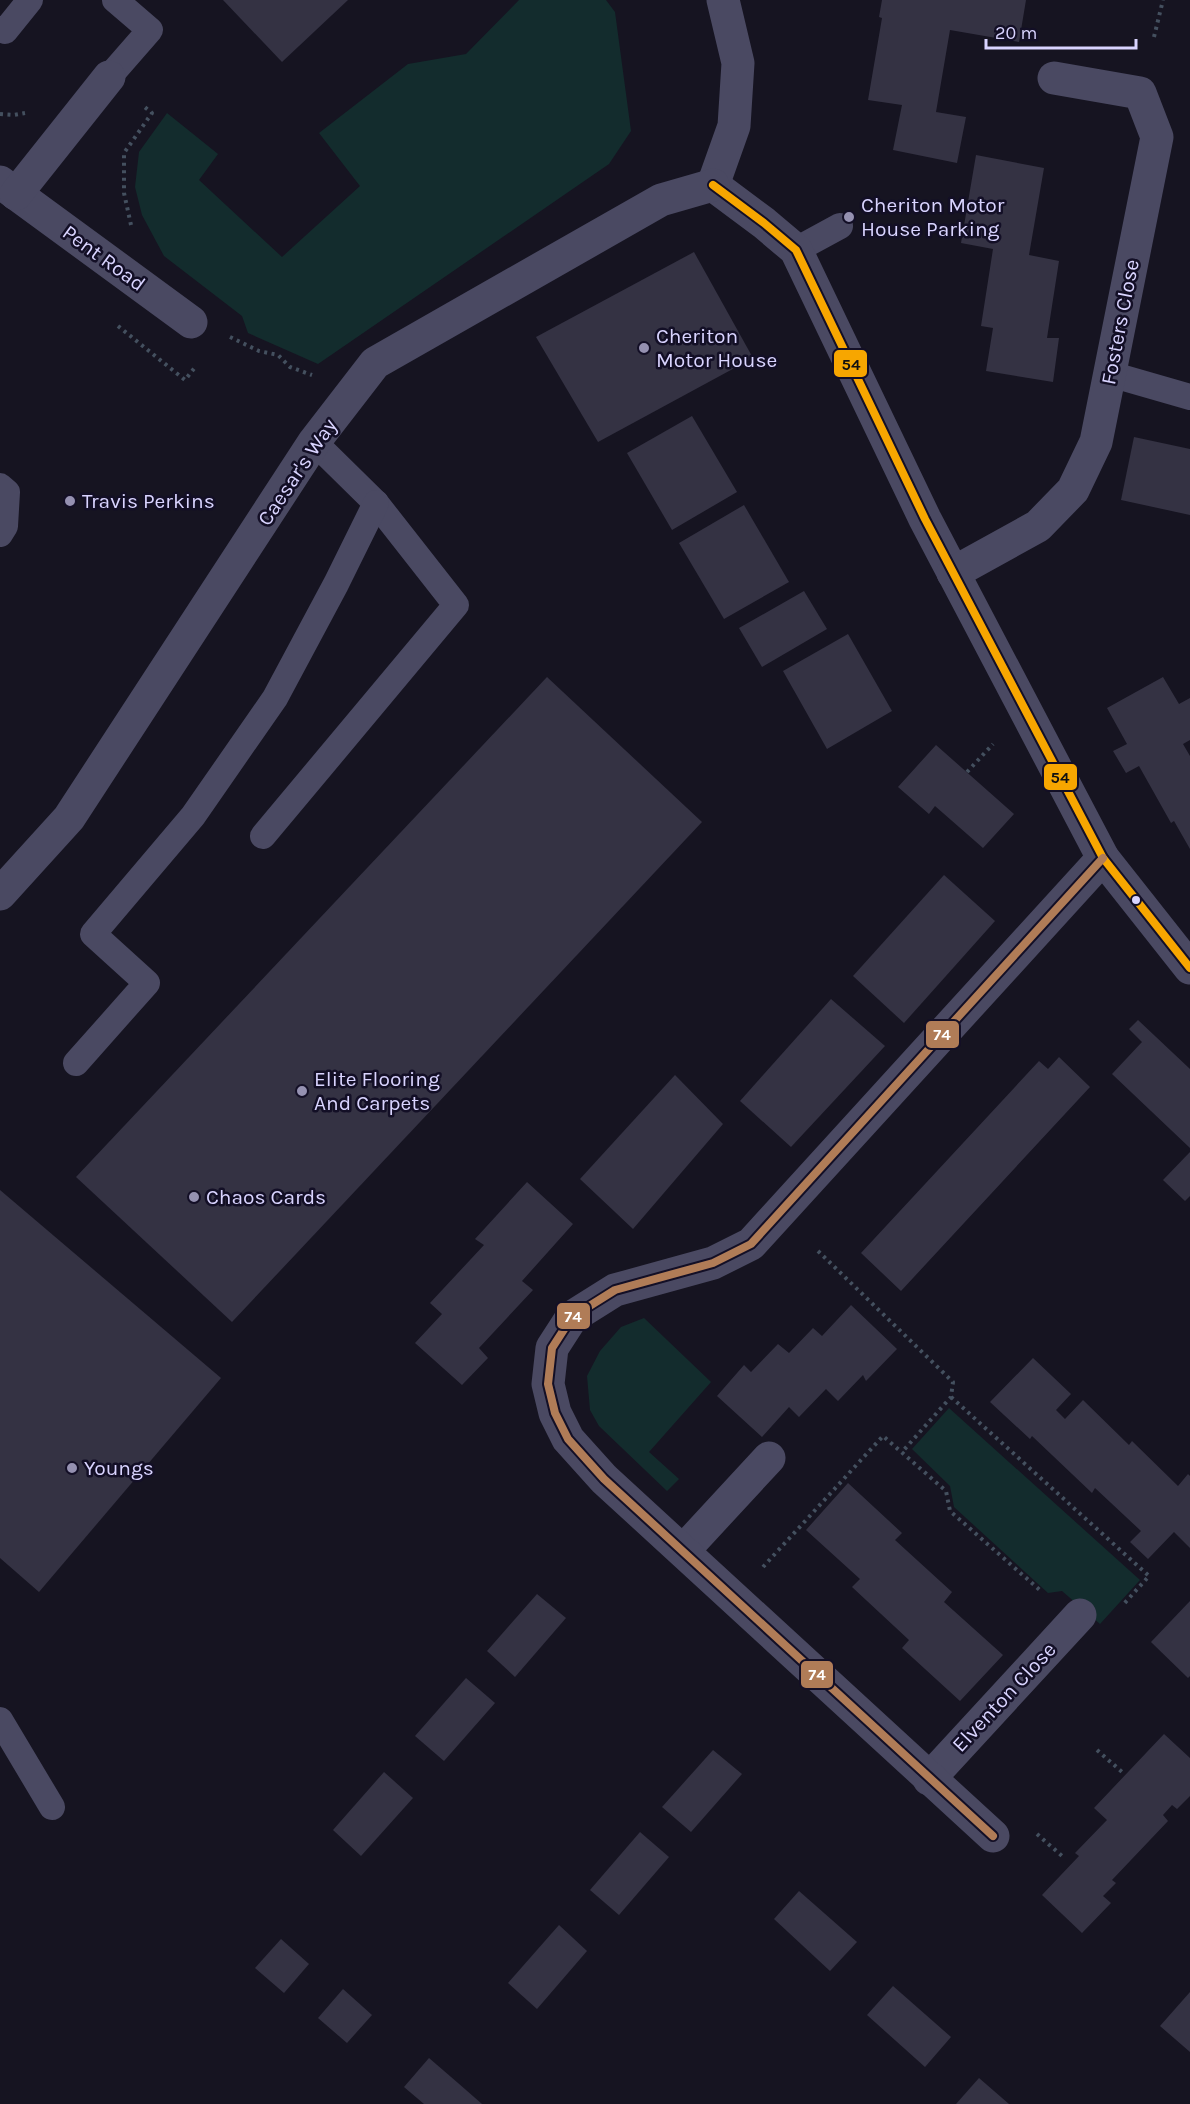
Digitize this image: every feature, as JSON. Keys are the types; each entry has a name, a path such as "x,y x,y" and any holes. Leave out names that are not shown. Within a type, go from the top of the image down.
{"street":[{"path":"723,0 738,63 734,126 713,185 796,250 925,519 1103,858 1190,968"},
{"name":"Pent Road","path":"109,77 8,188 191,322"},
{"name":"Fosters Close","path":"953,573 1038,525 1073,490 1096,442 1110,374 1156,137 1140,93 1054,78"},
{"name":"Caesar's Way","path":"0,894 69,818 314,442 375,363 661,200 713,185"},
{"path":"993,1836 604,1479 568,1439 555,1413 548,1384 552,1348 572,1317 615,1290 713,1263 751,1244 1103,858"},
{"path":"683,1551 769,1458"},
{"name":"Elventon Close","path":"929,1779 1080,1615"}],"lane":[{"path":"0,28 5,31 30,0"},
{"path":"109,77 150,30 115,0"},
{"path":"796,250 840,226"},
{"path":"1110,374 1190,397"},
{"path":"263,836 456,605 375,503 314,442"},
{"path":"0,486 7,492 5,526 0,534"},
{"path":"76,1063 147,983 93,934 193,816 275,698 336,584 375,503"},
{"path":"0,1720 52,1807"}],"path":[{"path":"1154,37 1163,0"},
{"path":"222,333 259,351 278,355 290,367 321,378"},
{"path":"967,772 998,739"},
{"path":"818,1251 953,1382 951,1397 902,1452"},
{"path":"951,1397 1149,1576 1121,1608"},
{"path":"757,1574 883,1436 946,1491 950,1511 1047,1597"},
{"path":"1097,1750 1122,1772"},
{"path":"1036,1834 1062,1856"}],"green space":[{"path":"519,0 606,0 615,12 631,131 609,164 318,364 248,333 242,316 164,256 142,215 135,187 139,152 167,113 218,154 199,180 282,257 360,186 319,133 408,64 466,54"},
{"path":"644,1318 711,1382 649,1452 679,1479 667,1491 599,1426 590,1410 587,1376 600,1351 621,1327"},
{"path":"949,1408 1140,1580 1100,1624 1062,1591 1048,1593 954,1507 950,1486 912,1449"}],"building":[{"path":"223,0 348,0 282,62"},
{"path":"882,0 1026,0 1019,42 950,30 936,112 966,117 957,163 893,150 902,105 868,100 882,18 879,17"},
{"path":"976,155 1044,168 1029,255 1059,261 1047,338 1059,338 1053,382 986,371 993,328 981,326 993,249 961,243"},
{"name":"Cheriton Motor House","path":"694,252 753,358 598,442 536,337"},
{"path":"692,416 737,492 672,530 627,453"},
{"path":"1134,437 1190,449 1190,515 1121,500"},
{"path":"744,505 789,582 724,619 679,543"},
{"path":"804,591 827,629 762,667 739,628"},
{"path":"848,634 892,711 827,749 783,671"},
{"path":"547,677 702,822 232,1322 76,1177"},
{"path":"1163,677 1179,704 1190,698 1190,740 1183,744 1190,756 1190,849 1174,821 1171,823 1139,766 1126,773 1113,751 1127,744 1107,708"},
{"path":"936,745 1014,814 983,848 935,806 929,814 898,787"},
{"path":"944,875 995,921 904,1023 853,976"},
{"path":"831,999 885,1046 791,1147 740,1101"},
{"path":"1138,1020 1190,1069 1190,1148 1112,1074 1142,1042 1129,1029"},
{"path":"1059,1057 1090,1087 901,1291 861,1253 1039,1061 1048,1069"},
{"path":"675,1075 723,1124 633,1229 580,1179"},
{"path":"1190,1152 1190,1196 1185,1201 1163,1180"},
{"path":"527,1182 573,1224 522,1281 533,1290 479,1348 488,1358 462,1385 415,1343 442,1314 430,1303 484,1245 475,1239"},
{"name":"Youngs","path":"0,1190 221,1378 39,1592 0,1558"},
{"path":"851,1305 897,1349 866,1381 863,1375 838,1401 826,1389 799,1417 789,1407 762,1437 717,1396 744,1365 751,1372 778,1344 789,1353 813,1328 822,1336"},
{"path":"1033,1358 1071,1394 1056,1410 1065,1419 1083,1400 1129,1445 1132,1441 1178,1486 1188,1474 1190,1476 1190,1548 1174,1532 1148,1559 1130,1542 1141,1531 1095,1488 1092,1493 1032,1436 1030,1439 990,1402"},
{"path":"848,1483 902,1533 895,1540 952,1592 944,1602 1003,1655 960,1701 902,1648 909,1640 852,1587 860,1579 806,1530"},
{"path":"537,1594 566,1618 515,1677 487,1651"},
{"path":"1190,1601 1190,1676 1188,1678 1151,1642"},
{"path":"466,1678 495,1703 444,1761 415,1736"},
{"path":"1164,1734 1190,1758 1190,1796 1177,1809 1172,1805 1163,1815 1168,1821 1112,1880 1116,1883 1103,1896 1111,1903 1082,1933 1042,1895 1079,1856 1075,1853 1107,1820 1094,1808"},
{"path":"713,1750 742,1774 691,1832 662,1807"},
{"path":"384,1772 413,1798 361,1856 333,1830"},
{"path":"640,1832 669,1857 619,1915 590,1890"},
{"path":"799,1891 857,1942 830,1971 774,1919"},
{"path":"559,1925 587,1951 537,2009 508,1983"},
{"path":"281,1939 309,1964 284,1993 255,1968"},
{"path":"893,1986 951,2037 925,2067 867,2015"},
{"path":"343,1989 372,2015 347,2043 318,2018"},
{"path":"1190,1992 1190,2052 1160,2026"},
{"path":"429,2058 482,2104 424,2104 404,2087"},
{"path":"979,2078 1009,2104 956,2104"}],"transit line":[{"name":"54","path":"713,185 796,250 925,519 1103,858 1190,968"},
{"name":"74","path":"993,1836 604,1479 568,1439 555,1413 548,1384 552,1348 572,1317 615,1290 713,1263 751,1244 1103,858"}],"place":[{"name":"Cheriton Motor House Parking","path":"849,217"},
{"name":"Cheriton Motor House","path":"644,348"},
{"name":"Travis Perkins","path":"70,501"},
{"name":"Elite Flooring And Carpets","path":"302,1091"},
{"name":"Chaos Cards","path":"194,1197"},
{"name":"Youngs","path":"72,1468"}]}
